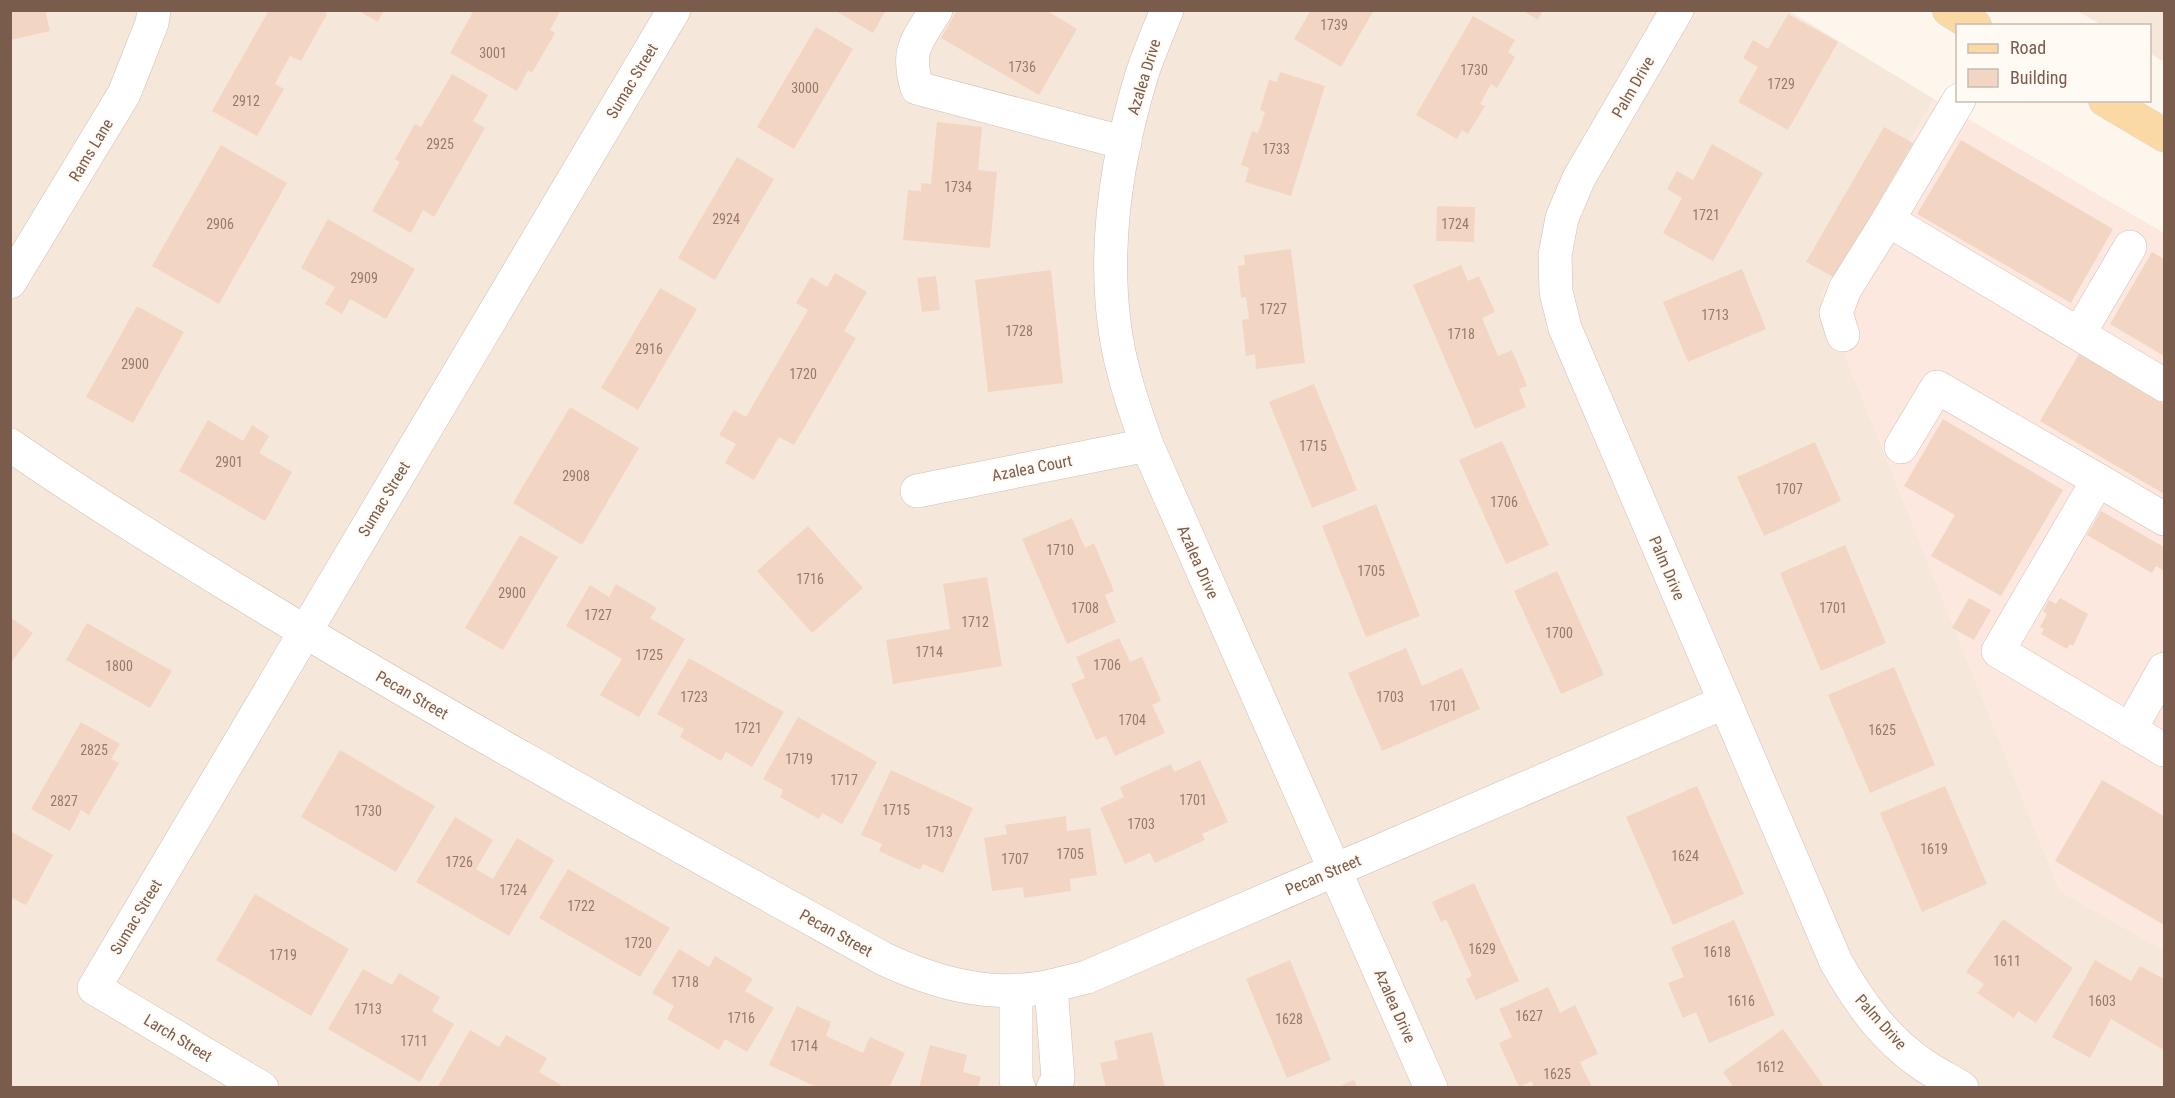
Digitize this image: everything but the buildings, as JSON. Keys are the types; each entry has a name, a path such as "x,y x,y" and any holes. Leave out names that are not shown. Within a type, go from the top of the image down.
{"main road":[{"path":"1949,10 1972,24"},
{"path":"2108,102 2164,135"}],"street":[{"name":"Rams Lane","path":"10,282 124,94 152,23 154,10"},
{"name":"Sumac Street","path":"94,988 674,10"},
{"path":"936,10 913,49 911,68 917,88 1125,143"},
{"name":"Azalea Drive","path":"1167,10 1142,73 1125,143 1115,203 1111,266 1114,323 1127,387 1147,445 1431,1088"},
{"name":"Palm Drive","path":"1677,10 1579,178 1562,218 1555,255 1557,292 1565,328 1836,962 1859,1001 1894,1042 1923,1064 1962,1088"},
{"path":"1843,335 1836,313 1845,289 1958,102"},
{"path":"1888,220 2164,384"},
{"path":"2079,334 2130,247"},
{"path":"1901,447 1937,387 2164,519"},
{"name":"Azalea Court","path":"917,491 1147,445"},
{"name":"Pecan Street","path":"10,446 78,492 305,632 496,744 884,960 917,975 950,985 1002,991 1051,986 1088,977 1725,702"},
{"path":"2098,480 1998,651 2164,750"},
{"path":"2130,730 2164,669"},
{"path":"1051,986 1058,1079 1053,1088"},
{"name":"Larch Street","path":"94,988 262,1088"},
{"path":"1016,990 1016,1080 1019,1088"}],"shaded area":[{"path":"10,11 1789,11 1934,99 1821,295 2060,891 2164,950 2164,1087 11,1087"},
{"path":"2077,11 2164,11 2164,57 2162,61 2151,54 2151,24 2100,24"},
{"path":"1934,99 2164,233 2164,950 2060,891 1821,295"}]}
